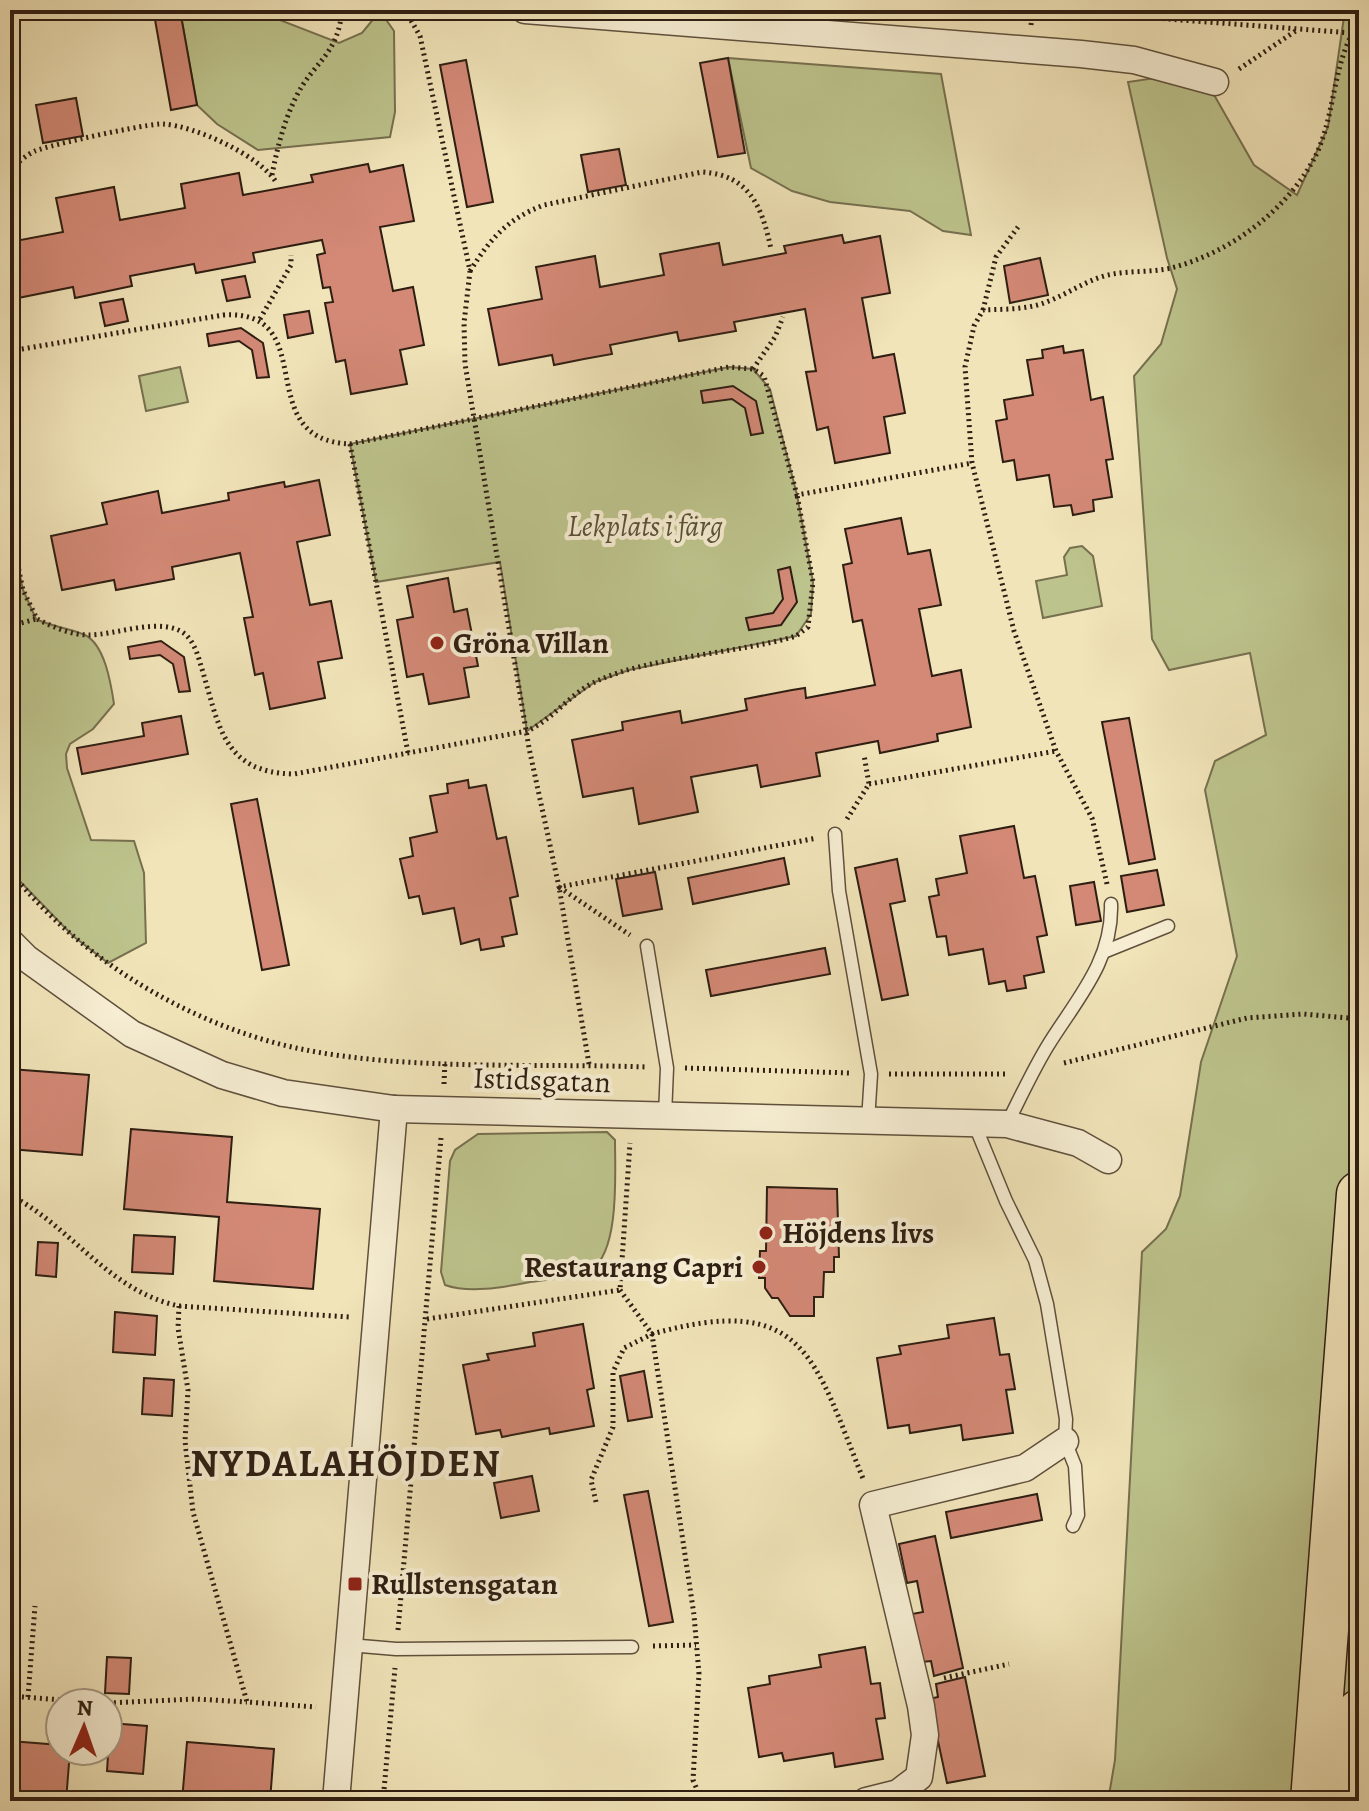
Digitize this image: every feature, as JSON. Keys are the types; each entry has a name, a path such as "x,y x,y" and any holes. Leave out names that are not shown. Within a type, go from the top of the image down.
{"highway":[{"path":"1313,1801 1359,1194"},
{"path":"1352,1801 1359,1712"}],"street":[{"path":"525,10 744,19 1121,59 1177,70 1215,82"},
{"name":"Istidsgatan","path":"10,942 26,958 132,1034 182,1060 283,1093 394,1109 1007,1124 1078,1143 1108,1160"},
{"path":"336,1801 394,1109"},
{"path":"866,1801 898,1793 919,1777 925,1735 916,1684 873,1505 1025,1468 1065,1441"}],"lane":[{"path":"835,834 839,891 871,1074 868,1121"},
{"path":"1007,1124 1033,1070 1096,973 1106,951 1112,925 1111,904"},
{"path":"1106,951 1168,926"},
{"path":"647,946 667,1068 665,1115"},
{"path":"974,1123 1038,1270 1061,1383 1066,1419 1065,1441 1075,1466 1078,1515 1073,1526"},
{"path":"349,1645 396,1649 632,1647"}],"path":[{"path":"10,169 35,151 160,124 205,135 252,159 274,179 278,145 296,95 327,58 340,28 342,10"},
{"path":"405,10 420,36 470,271 464,343 527,731 559,887 589,1064"},
{"path":"1049,10 1352,33"},
{"path":"1159,19 1160,10"},
{"path":"983,310 1034,306 1077,284 1110,275 1168,269 1201,259 1222,249 1271,214 1302,179 1323,138 1341,61 1359,22"},
{"path":"1215,82 1298,30"},
{"path":"470,271 494,235 521,213 544,205 702,172 725,177 756,199 771,249"},
{"path":"1018,227 996,257 983,310 974,326 965,367 972,463 1000,585 1056,751 1092,818 1111,904"},
{"path":"260,319 291,265 291,255"},
{"path":"10,351 223,315 250,315 260,319 273,331 297,414 321,437 350,444 729,367 753,369 764,376 770,389 797,495 813,582 808,627 782,640 611,676 575,694 544,723 527,731 302,773 269,774 242,758 223,738 215,723 198,655 186,635 166,626 86,635 37,619 10,626"},
{"path":"753,369 775,337 783,317"},
{"path":"350,444 408,753"},
{"path":"797,495 972,463"},
{"path":"10,528 23,590 37,619"},
{"path":"869,784 1056,751"},
{"path":"559,887 835,834 869,784 864,755"},
{"path":"10,871 64,927 108,963 152,991 218,1023 302,1049 358,1057 871,1074 1007,1074 1247,1018 1303,1014 1349,1018"},
{"path":"559,887 647,946"},
{"path":"383,1801 427,1319 445,1061"},
{"path":"632,1114 620,1290 652,1334 696,1645 699,1674 693,1780 702,1801"},
{"path":"10,1195 41,1214 122,1282 161,1302 179,1306 377,1320"},
{"path":"427,1319 620,1290"},
{"path":"179,1306 179,1339 188,1390 185,1441 193,1512 247,1702"},
{"path":"596,1502 591,1480 613,1427 613,1372 624,1348 652,1334 701,1321 738,1319 770,1326 795,1340 815,1363 873,1505"},
{"path":"28,1697 35,1606"},
{"path":"632,1647 696,1645"},
{"path":"916,1684 1009,1664"},
{"path":"10,1696 44,1698"},
{"path":"124,1702 195,1699 345,1710"}],"green space":[{"path":"180,10 254,10 339,43 362,33 380,11 394,31 395,112 390,137 258,150 217,124 197,105"},
{"path":"1345,10 1359,10 1359,1801 1108,1801 1115,1760 1142,1252 1166,1229 1180,1196 1201,1062 1237,956 1205,790 1215,761 1266,735 1250,653 1169,670 1152,639 1134,376 1161,344 1177,289 1167,258 1128,82 1162,77 1213,93 1254,165 1297,195 1328,127"},
{"path":"728,58 941,74 971,235 943,231 910,211 830,202 792,191 751,168"},
{"path":"180,367 188,402 146,411 139,376"},
{"name":"Lekplats i färg","path":"729,367 753,369 770,389 797,495 813,582 811,614 796,636 629,670 595,682 527,731 500,562 376,582 350,444"},
{"path":"10,528 23,590 36,619 92,640 98,647 109,676 114,704 93,729 70,744 66,754 67,768 91,840 134,841 144,873 146,943 108,963 73,936 10,871"},
{"path":"1082,546 1093,556 1102,606 1043,618 1036,581 1067,575 1064,557 1070,548"},
{"path":"607,1132 615,1140 614,1210 607,1246 591,1270 569,1277 487,1289 445,1285 441,1272 450,1161 455,1150 478,1134"}],"building":[{"path":"180,10 197,105 171,110 154,14"},
{"path":"728,58 745,153 718,157 700,63"},
{"path":"466,60 493,202 467,207 440,65"},
{"path":"76,98 83,136 43,143 36,105"},
{"path":"619,149 626,185 588,192 581,155"},
{"path":"368,164 370,172 403,165 414,221 380,227 393,291 413,287 424,345 400,350 407,384 351,394 345,360 336,362 325,303 333,302 330,287 323,288 317,255 325,253 322,240 253,253 255,262 196,273 194,264 130,276 132,286 75,298 73,287 18,298 16,284 10,285 10,266 13,266 10,242 63,232 56,198 114,187 120,220 185,208 181,184 239,173 243,195 313,182 311,175"},
{"path":"842,235 844,243 880,236 890,293 862,298 873,358 894,354 905,413 884,417 890,453 835,463 828,427 817,430 806,372 816,371 805,309 734,322 736,331 679,341 677,332 610,345 612,354 554,365 552,355 499,365 488,309 542,299 536,267 595,256 600,287 664,275 660,254 719,243 723,265 786,253 784,246"},
{"path":"1040,258 1048,295 1010,303 1004,266"},
{"path":"245,276 250,297 227,301 222,280"},
{"path":"123,299 128,321 105,326 100,303"},
{"path":"309,311 313,333 288,338 284,315"},
{"path":"241,328 263,343 269,377 257,378 252,350 239,341 209,346 207,334"},
{"path":"1063,346 1064,353 1083,350 1091,400 1103,397 1113,459 1106,460 1112,497 1093,500 1094,511 1073,515 1071,505 1054,507 1049,475 1017,480 1014,460 1003,462 996,421 1007,419 1004,400 1033,395 1027,360 1043,358 1042,350"},
{"path":"733,386 756,401 763,433 751,435 745,408 732,399 703,403 701,391"},
{"path":"319,480 330,535 297,542 310,605 331,601 342,658 318,662 325,698 270,709 263,673 255,675 244,618 253,617 240,553 172,567 174,579 116,590 114,580 62,590 51,536 107,524 102,503 158,491 162,513 229,500 228,493 284,482 285,487"},
{"path":"901,518 908,554 930,550 941,605 919,609 932,676 961,670 971,727 937,734 938,741 880,753 878,741 816,753 820,776 761,787 757,765 691,777 698,812 639,824 633,788 583,797 572,740 623,730 622,722 680,711 682,723 747,710 745,699 792,690 805,688 806,698 875,685 862,620 853,622 843,565 852,563 845,529"},
{"path":"790,567 797,602 781,625 749,630 746,618 773,613 783,599 778,570"},
{"name":"Gröna Villan","path":"448,578 454,612 467,609 478,666 464,668 469,697 429,704 423,674 407,677 397,620 413,617 407,586"},
{"path":"161,641 184,657 190,691 179,692 173,664 160,655 130,659 128,647"},
{"path":"181,716 188,754 82,774 77,748 144,736 142,723"},
{"path":"1129,718 1155,859 1129,864 1102,722"},
{"path":"468,780 469,788 486,785 497,839 506,837 518,896 510,898 517,934 502,937 504,946 481,950 479,939 461,944 454,908 423,914 419,896 409,898 400,859 413,856 410,838 437,832 430,796 448,793 447,784"},
{"path":"257,799 289,965 262,970 231,804"},
{"path":"1014,826 1024,878 1035,876 1047,935 1037,937 1044,972 1024,976 1026,988 1007,991 1005,981 989,984 983,949 949,955 946,936 937,937 929,897 939,895 936,879 967,873 960,836"},
{"path":"784,858 789,884 693,904 688,878"},
{"path":"897,859 905,901 890,904 908,995 882,1000 855,868"},
{"path":"1157,870 1164,905 1127,912 1121,876"},
{"path":"655,872 662,909 623,916 616,879"},
{"path":"1094,882 1101,921 1076,925 1070,886"},
{"path":"825,948 830,974 711,996 706,970"},
{"path":"10,1069 89,1075 82,1155 10,1149"},
{"path":"131,1129 232,1137 227,1202 320,1209 313,1289 214,1281 219,1217 124,1209"},
{"path":"767,1187 837,1189 839,1257 834,1257 834,1272 824,1272 823,1297 814,1297 814,1316 790,1316 778,1298 772,1298 765,1288 765,1278 759,1278 760,1251 766,1251"},
{"path":"134,1235 175,1237 173,1274 132,1272"},
{"path":"38,1242 58,1243 56,1277 36,1275"},
{"path":"115,1312 157,1316 155,1355 113,1352"},
{"path":"994,1318 1000,1355 1009,1354 1015,1389 1006,1390 1013,1433 963,1440 961,1425 910,1433 909,1425 888,1428 877,1358 901,1354 899,1346 949,1338 947,1325"},
{"path":"583,1324 594,1388 587,1390 594,1426 550,1434 549,1428 502,1437 500,1430 476,1434 463,1365 489,1360 487,1354 535,1346 533,1333"},
{"path":"644,1371 652,1417 628,1421 620,1376"},
{"path":"144,1378 174,1380 172,1416 142,1414"},
{"path":"532,1476 539,1511 501,1518 494,1483"},
{"path":"648,1491 673,1622 649,1626 624,1495"},
{"path":"1037,1494 1042,1520 951,1538 946,1512"},
{"path":"935,1536 963,1668 934,1676 931,1661 922,1662 912,1614 923,1612 917,1581 907,1583 899,1544"},
{"path":"865,1647 871,1684 880,1683 885,1718 876,1719 883,1759 835,1767 833,1753 784,1761 782,1753 759,1757 748,1688 770,1684 769,1676 821,1667 819,1655"},
{"path":"107,1657 131,1658 129,1694 124,1694 124,1687 105,1687"},
{"path":"965,1677 985,1776 947,1783 929,1699 938,1697 936,1684"},
{"path":"124,1724 147,1726 143,1774 107,1771 107,1767 124,1767"},
{"path":"10,1741 44,1744 44,1767 69,1767 66,1801 10,1801"},
{"path":"187,1742 274,1749 270,1801 182,1801"}],"place":[{"name":"Gröna Villan","path":"437,643"},
{"name":"Höjdens livs","path":"766,1233"},
{"name":"Restaurang Capri","path":"759,1267"},
{"name":"Rullstensgatan","path":"355,1584"}],"district":[{"name":"NYDALAHÖJDEN","path":"346,1463"}]}
